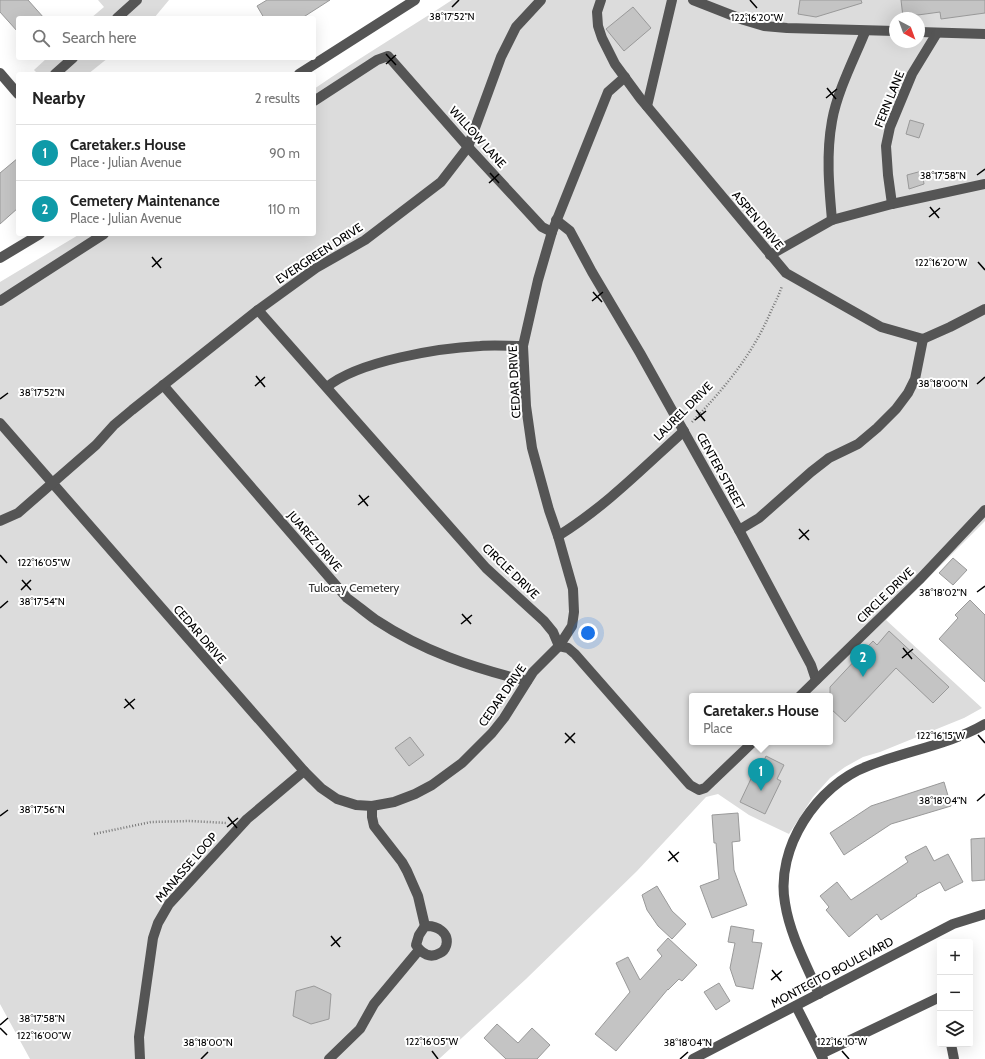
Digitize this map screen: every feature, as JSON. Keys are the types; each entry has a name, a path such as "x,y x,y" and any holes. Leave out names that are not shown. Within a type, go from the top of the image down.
{"street":[{"path":"119,16 136,0"},
{"path":"302,72 415,0"},
{"name":"EVERGREEN DRIVE","path":"0,521 18,513 52,484 114,426 258,310 316,268 365,240 441,182 468,147 500,57 516,28 541,0"},
{"name":"ASPEN DRIVE","path":"601,0 597,12 598,26 602,38 615,64 647,106 786,273 881,327 923,339"},
{"path":"647,106 672,0"},
{"path":"693,0 744,20 764,26 865,32 889,31"},
{"path":"832,220 828,146 832,120 836,103 865,32"},
{"path":"925,32 985,34"},
{"name":"FERN LANE","path":"892,204 886,146 890,127 912,74 937,33"},
{"name":"WILLOW LANE","path":"316,100 377,60 388,56 468,147 542,227 552,232"},
{"path":"57,72 71,60"},
{"path":"0,73 16,92"},
{"name":"CEDAR DRIVE","path":"0,423 304,771 321,788 337,799 356,805 372,806 394,802 415,794 444,777 462,763 482,743 504,718 533,672 559,646 572,626 574,612 573,589 558,536 548,510 532,448 526,406 523,346 533,301 556,220 608,92 625,77"},
{"path":"770,255 832,220 892,204 985,184"},
{"name":"CENTER STREET","path":"556,220 570,231 684,431 811,664 816,680"},
{"path":"0,258 37,236"},
{"path":"0,302 101,236"},
{"path":"739,530 758,518 829,458 858,444 896,409 908,393 915,378 923,339 985,309"},
{"name":"CIRCLE DRIVE","path":"258,310 434,511 486,568 544,621 553,632 559,646"},
{"path":"327,387 345,375 375,363 436,350 480,346 523,346"},
{"name":"JUAREZ DRIVE","path":"164,386 347,598 376,620 416,643 450,658 488,672 527,681"},
{"name":"LAUREL DRIVE","path":"558,536 584,519 626,484 684,431"},
{"name":"CIRCLE DRIVE","path":"803,693 919,580 985,510"},
{"path":"559,646 568,648 576,654 676,770 694,788 699,790 705,788 750,745"},
{"path":"818,994 793,935 784,902 783,872 795,835 813,807 837,783 866,766 961,736 985,724"},
{"name":"MANASSE LOOP","path":"140,1059 139,1037 153,938 158,922 169,904 247,819 304,771"},
{"path":"372,806 374,826 402,862 407,871 418,896 426,926"},
{"name":"MONTECITO BOULEVARD","path":"694,1059 953,924 985,914"},
{"path":"426,926 438,927 444,932 447,946 444,950 436,955 428,956 420,950 416,945 417,940 421,930 426,926"},
{"path":"329,1059 360,1029 374,1004 420,950"},
{"path":"796,1006 822,1057 937,999"},
{"path":"952,1047 954,1059"}],"path":[{"name":"LAUREL DRIVE","path":"684,431 712,402 738,370 766,325 786,273"},
{"path":"94,834 151,822 215,822 241,826"}],"green space":[{"path":"98,0 169,0 156,16 93,16 104,7"},
{"name":"Tulocay Cemetery","path":"452,0 985,0 985,521 886,620 982,708 964,718 880,752 863,757 845,767 830,778 813,797 789,834 749,815 718,794 706,797 637,871 526,979 439,1059 30,1059 0,1004 0,282 77,236 316,236 316,88"},
{"path":"45,60 106,60 90,72 36,72 34,70"}],"building":[{"path":"0,0 28,0 42,16 16,16 16,30 0,12"},
{"path":"267,0 330,0 305,16 263,16 257,6"},
{"path":"800,0 861,0 862,3 816,17 798,14"},
{"path":"901,0 985,0 985,13 941,19 940,12 925,14 925,12 902,12"},
{"path":"633,7 651,28 624,51 606,29"},
{"path":"910,120 924,124 919,138 906,134"},
{"path":"16,160 16,210 0,224 0,173"},
{"path":"922,171 924,184 909,189 907,175"},
{"path":"953,558 967,570 953,585 939,573"},
{"path":"970,600 985,615 985,682 939,639 958,618 955,615"},
{"path":"889,631 949,687 933,703 896,668 845,722 833,711 833,693 830,693 830,687 873,641 877,645"},
{"path":"410,737 424,755 409,766 395,748"},
{"path":"766,756 784,765 777,779 781,781 765,814 740,802 758,764 762,765"},
{"path":"944,782 951,806 891,824 844,855 830,833 871,806"},
{"path":"738,813 740,841 732,842 734,870 747,905 712,918 700,886 719,879 712,815"},
{"path":"985,838 985,880 972,881 971,839"},
{"path":"926,846 934,861 948,854 963,882 945,891 940,882 916,895 917,896 881,920 877,914 849,937 826,910 829,907 820,896 837,882 851,900 908,862 905,857"},
{"path":"657,886 672,911 686,924 672,939 658,926 647,910 642,895"},
{"path":"731,926 754,930 752,942 762,943 753,989 736,986 730,968 735,943 728,942"},
{"path":"668,938 697,965 682,981 679,979 668,989 616,1051 595,1034 630,992 616,963 628,957 640,980 662,956 657,950"},
{"path":"719,983 730,1001 716,1010 704,992"},
{"path":"314,986 331,994 329,1019 311,1024 293,1016 296,991"},
{"path":"497,1024 518,1043 532,1028 550,1045 537,1059 506,1059 484,1038"}],"place":[{"name":"Cemetery Maintenance","path":"863,677"},
{"name":"Caretaker.s House","path":"761,791"}]}
